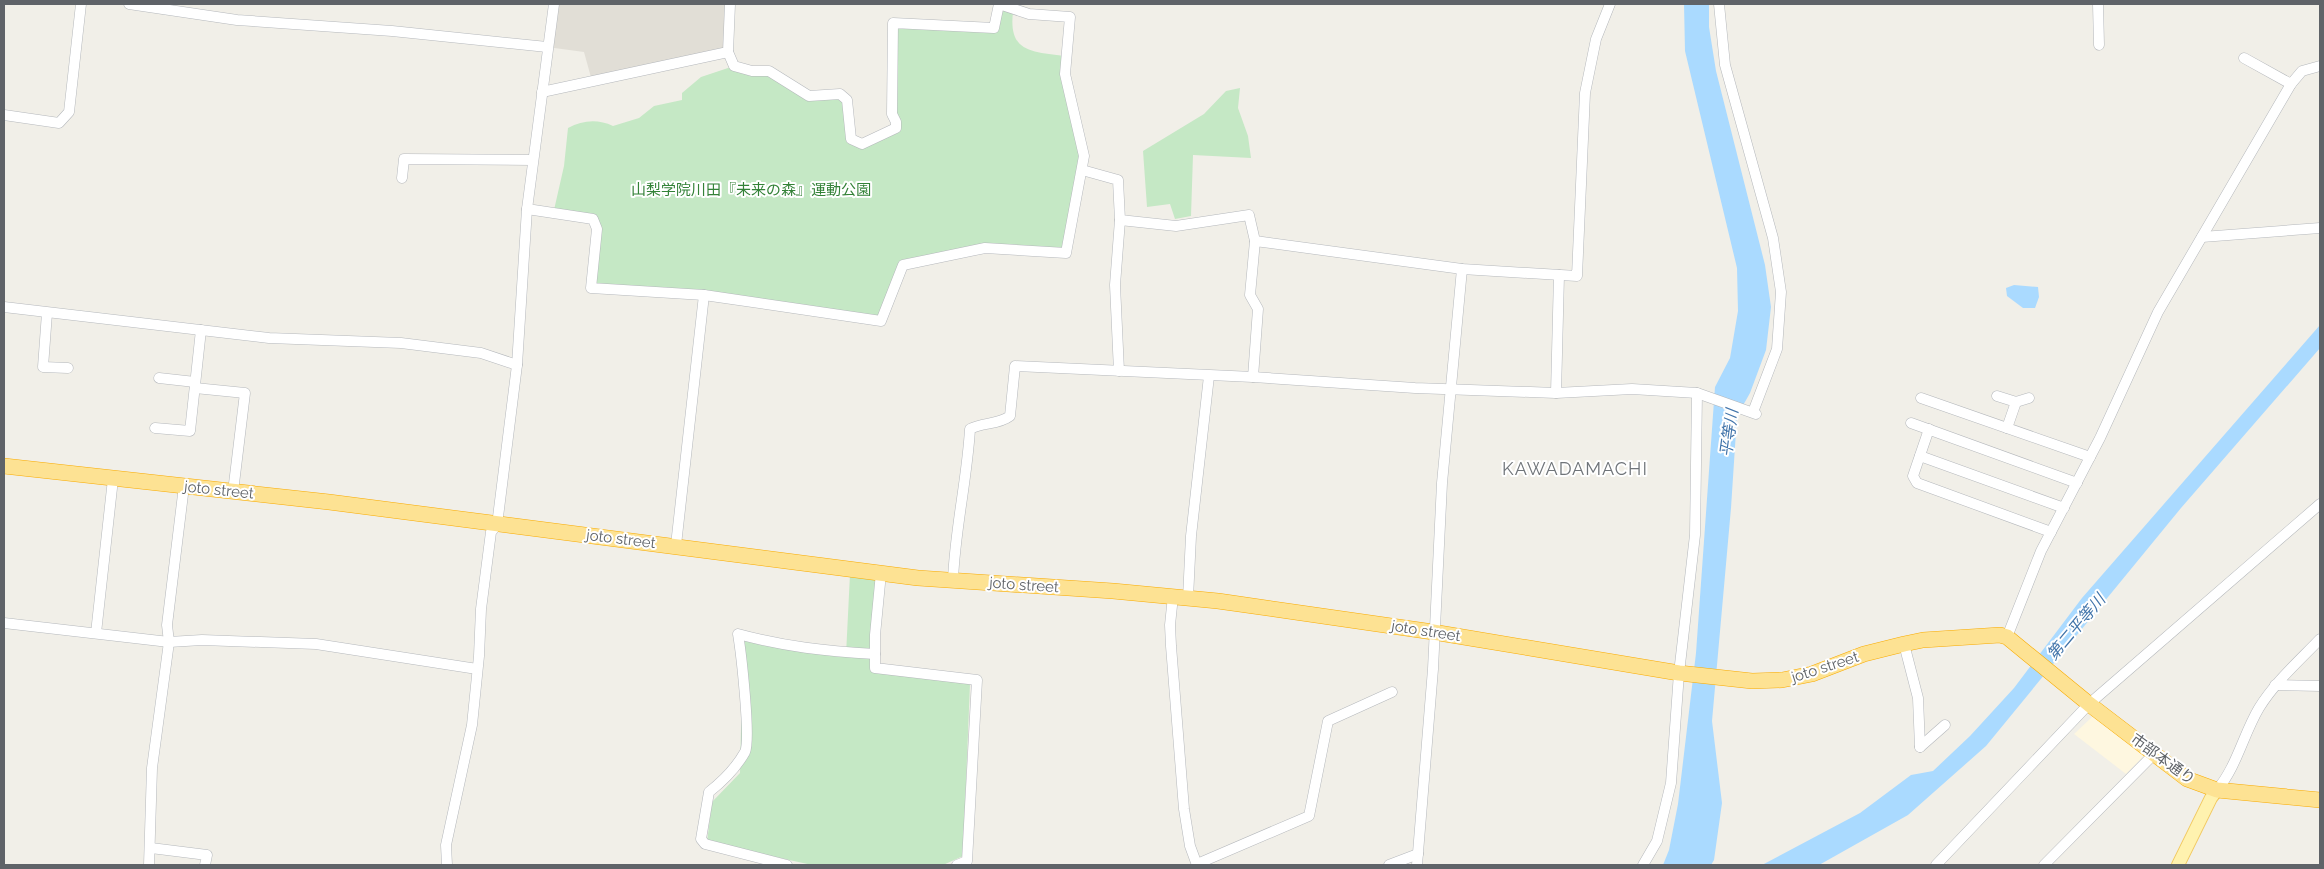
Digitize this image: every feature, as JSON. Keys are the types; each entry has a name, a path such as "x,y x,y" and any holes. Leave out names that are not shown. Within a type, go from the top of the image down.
{"highway":[{"name":"joto street","path":"4,466 676,545 881,573 1172,596 1433,632 1682,673 1725,678 1782,680 1812,674 1864,654 1904,644 1977,636 2006,637"},
{"name":"市部本通り","path":"2006,637 2089,704 2188,779 2217,790 2320,800"}],"main road":[{"path":"2178,865 2211,798 2217,790"}],"street":[{"path":"4,115 59,123 69,112 80,4"},
{"path":"130,4 237,20 373,30 547,47"},
{"path":"447,865 446,845 472,725 481,609 491,532 497,525 517,364 527,209 554,4"},
{"path":"527,209 593,219 596,229 591,288 704,295 881,321 903,265 985,248 1066,253 1084,156 1065,74 1070,17 999,4 994,28 892,23 892,114 896,122 896,128 862,144 851,139 847,100 840,94 809,96 769,71 752,71 734,66 728,52 730,4"},
{"path":"1255,240 1462,269 1577,276 1585,93 1596,39 1610,4"},
{"path":"953,580 954,553 968,458 970,429 979,424 1004,421 1010,416 1015,366 1556,393 1632,389 1697,393 1753,412 1777,349 1781,292 1773,238 1725,65 1719,4"},
{"path":"2098,4 2099,44"},
{"path":"542,92 728,52"},
{"path":"2244,58 2291,84"},
{"path":"2006,637 2041,551 2090,457 2158,312 2291,84 2302,71 2320,66"},
{"path":"402,178 404,159 534,160"},
{"path":"1082,170 1118,180 1120,220 1115,285 1119,371"},
{"path":"1120,220 1176,226 1249,215 1255,240 1250,295 1258,309 1253,377"},
{"path":"2202,236 2320,228"},
{"path":"1417,865 1433,669 1433,632 1442,484 1462,269"},
{"path":"1556,393 1559,275"},
{"path":"676,545 704,295"},
{"path":"4,307 279,338 401,343 480,353 517,364"},
{"path":"47,313 43,367 68,368"},
{"path":"155,428 190,431 201,330"},
{"path":"1188,598 1191,536 1209,376"},
{"path":"159,378 245,393 233,492"},
{"path":"1644,865 1657,841 1671,783 1695,535 1697,393"},
{"path":"1997,396 2016,402 2029,398"},
{"path":"1921,398 2090,457"},
{"path":"2007,428 2016,402"},
{"path":"1911,423 2077,483"},
{"path":"1929,429 1913,476 1917,484 2051,532"},
{"path":"1920,456 2064,508"},
{"path":"96,633 113,479"},
{"path":"149,865 152,768 170,642 167,625 184,486"},
{"path":"1936,865 2089,704 2320,504"},
{"path":"881,573 875,668 977,680 967,861 957,865"},
{"path":"1172,596 1171,646 1184,809 1190,846 1197,865 1309,816 1328,721 1392,692"},
{"path":"4,623 170,642 202,640 316,644 477,669"},
{"path":"787,865 705,844 701,839 709,792 727,777 746,751 748,735 742,685 743,660 738,634 780,646 819,651 875,654"},
{"path":"2217,790 2228,778 2258,709 2275,685 2320,639"},
{"path":"1904,644 1918,698 1920,747 1944,725"},
{"path":"2275,685 2320,686"},
{"path":"2044,865 2154,754"},
{"path":"151,848 207,855 206,865"},
{"path":"1388,865 1418,854"}],"shaded area":[{"path":"554,4 730,4 728,52 592,81 584,52 547,47"},
{"path":"2093,716 2146,754 2126,774 2074,734"}],"green space":[{"name":"山梨学院川田『未来の森』運動公園","path":"999,4 1013,12 1012,25 1015,36 1025,48 1065,56 1084,156 1066,253 1013,248 903,265 881,321 704,295 591,288 599,222 596,217 554,210 564,166 568,128 590,121 602,122 613,126 639,118 654,106 682,100 682,93 701,77 734,66 769,71 809,96 840,94 851,139 862,144 896,127 893,23 994,28"},
{"path":"1240,88 1238,108 1248,136 1251,158 1193,155 1191,216 1175,219 1170,204 1147,207 1143,151 1204,114 1226,91"},
{"path":"850,574 878,578 871,671 970,684 963,856 943,865 812,865 707,842 712,802 740,773 743,640 846,655"}],"water":[{"name":"平等川","path":"1684,4 1709,4 1709,27 1716,71 1765,265 1771,307 1766,350 1750,393 1737,416 1731,508 1712,721 1722,803 1714,860 1711,865 1663,865 1669,850 1678,804 1696,653 1715,387 1730,358 1738,311 1737,268 1685,51"},
{"path":"2014,285 2038,287 2039,297 2035,308 2023,308 2007,296 2006,288"},
{"name":"第二平等川","path":"2320,325 2320,348 2181,508 1986,746 1908,815 1819,865 1762,865 1860,813 1911,775 1933,771 1970,736 2014,688 2082,598"}],"district":[{"name":"KAWADAMACHI","path":"1575,468"}]}
